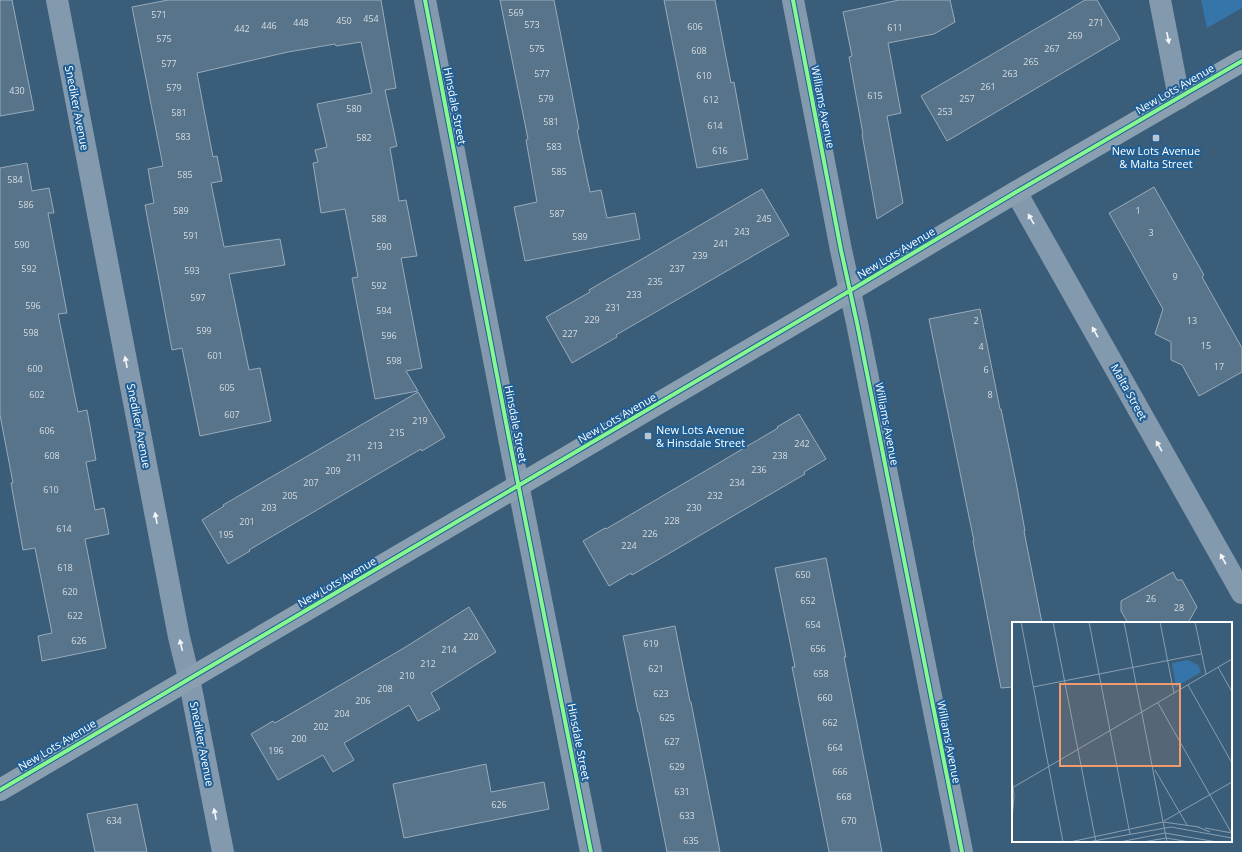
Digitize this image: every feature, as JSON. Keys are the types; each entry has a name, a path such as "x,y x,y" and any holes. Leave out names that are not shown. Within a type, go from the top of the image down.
{"street":[{"name":"Snediker Avenue","path":"57,0 223,852"},
{"name":"Hinsdale Street","path":"425,0 591,852"},
{"name":"Williams Avenue","path":"793,0 841,250 962,852"},
{"path":"1160,0 1179,98"},
{"name":"New Lots Avenue","path":"0,790 1016,192 1242,61"},
{"name":"Malta Street","path":"1016,192 1242,593"}],"shaded area":[{"path":"1201,0 1242,0 1242,8 1207,28"}],"building":[{"path":"0,0 12,0 34,110 0,116"},
{"path":"168,0 381,0 396,88 385,90 397,146 390,148 399,201 406,200 417,256 401,258 422,368 406,371 418,391 375,399 352,278 358,277 345,209 321,213 313,163 318,162 315,150 327,147 317,104 372,93 361,42 336,46 335,44 288,52 197,73 213,157 217,156 222,181 211,183 224,247 280,239 285,265 229,274 249,370 260,368 271,421 200,436 182,348 172,350 145,205 154,203 148,169 163,166 132,7"},
{"path":"500,0 554,0 579,129 577,130 590,192 601,190 607,218 635,213 640,239 525,261 514,207 537,202 526,140 528,139"},
{"path":"664,0 715,0 731,83 734,82 748,159 697,168"},
{"path":"899,0 950,0 955,22 934,34 888,43 901,113 887,116 903,203 877,219 849,57 852,56 843,12"},
{"path":"1085,0 1097,0 1120,39 947,141 921,96"},
{"path":"27,163 32,191 49,188 54,213 48,213 67,313 58,314 78,412 87,410 96,460 86,462 95,510 104,508 109,534 85,539 106,648 42,661 38,636 52,633 35,548 23,550 11,483 13,483 0,415 0,168"},
{"path":"1154,187 1204,275 1202,277 1242,348 1242,372 1199,396 1182,365 1171,360 1171,342 1155,334 1163,309 1109,213"},
{"path":"762,189 789,235 616,335 617,337 572,363 546,317 590,292 589,290"},
{"path":"980,309 1016,482 1042,622 1012,622 1012,687 1001,688 974,541 929,319"},
{"path":"418,392 445,437 378,474 249,550 250,551 228,564 202,520 224,506 223,505"},
{"path":"799,414 826,459 804,472 805,474 632,575 631,573 609,586 583,541 712,467"},
{"path":"826,558 882,852 829,852 792,667 795,667 775,568"},
{"path":"1173,572 1177,580 1182,580 1197,607 1189,622 1127,622 1121,611 1121,601"},
{"path":"469,607 496,652 431,693 440,709 418,721 409,705 344,743 354,760 333,772 323,755 278,780 251,734 273,721 275,723 404,648"},
{"path":"675,626 720,852 667,852 638,712 623,636"},
{"path":"486,764 491,792 544,782 549,809 404,838 393,784"},
{"path":"137,804 147,852 95,852 87,814"}],"cycle path":[{"path":"425,0 510,443 591,852"},
{"path":"793,0 841,250 857,323 962,852"},
{"path":"0,790 1016,192 1242,61"}],"place":[{"name":"New Lots Avenue & Malta Street","path":"1156,138"},
{"name":"New Lots Avenue & Hinsdale Street","path":"648,436"}]}
